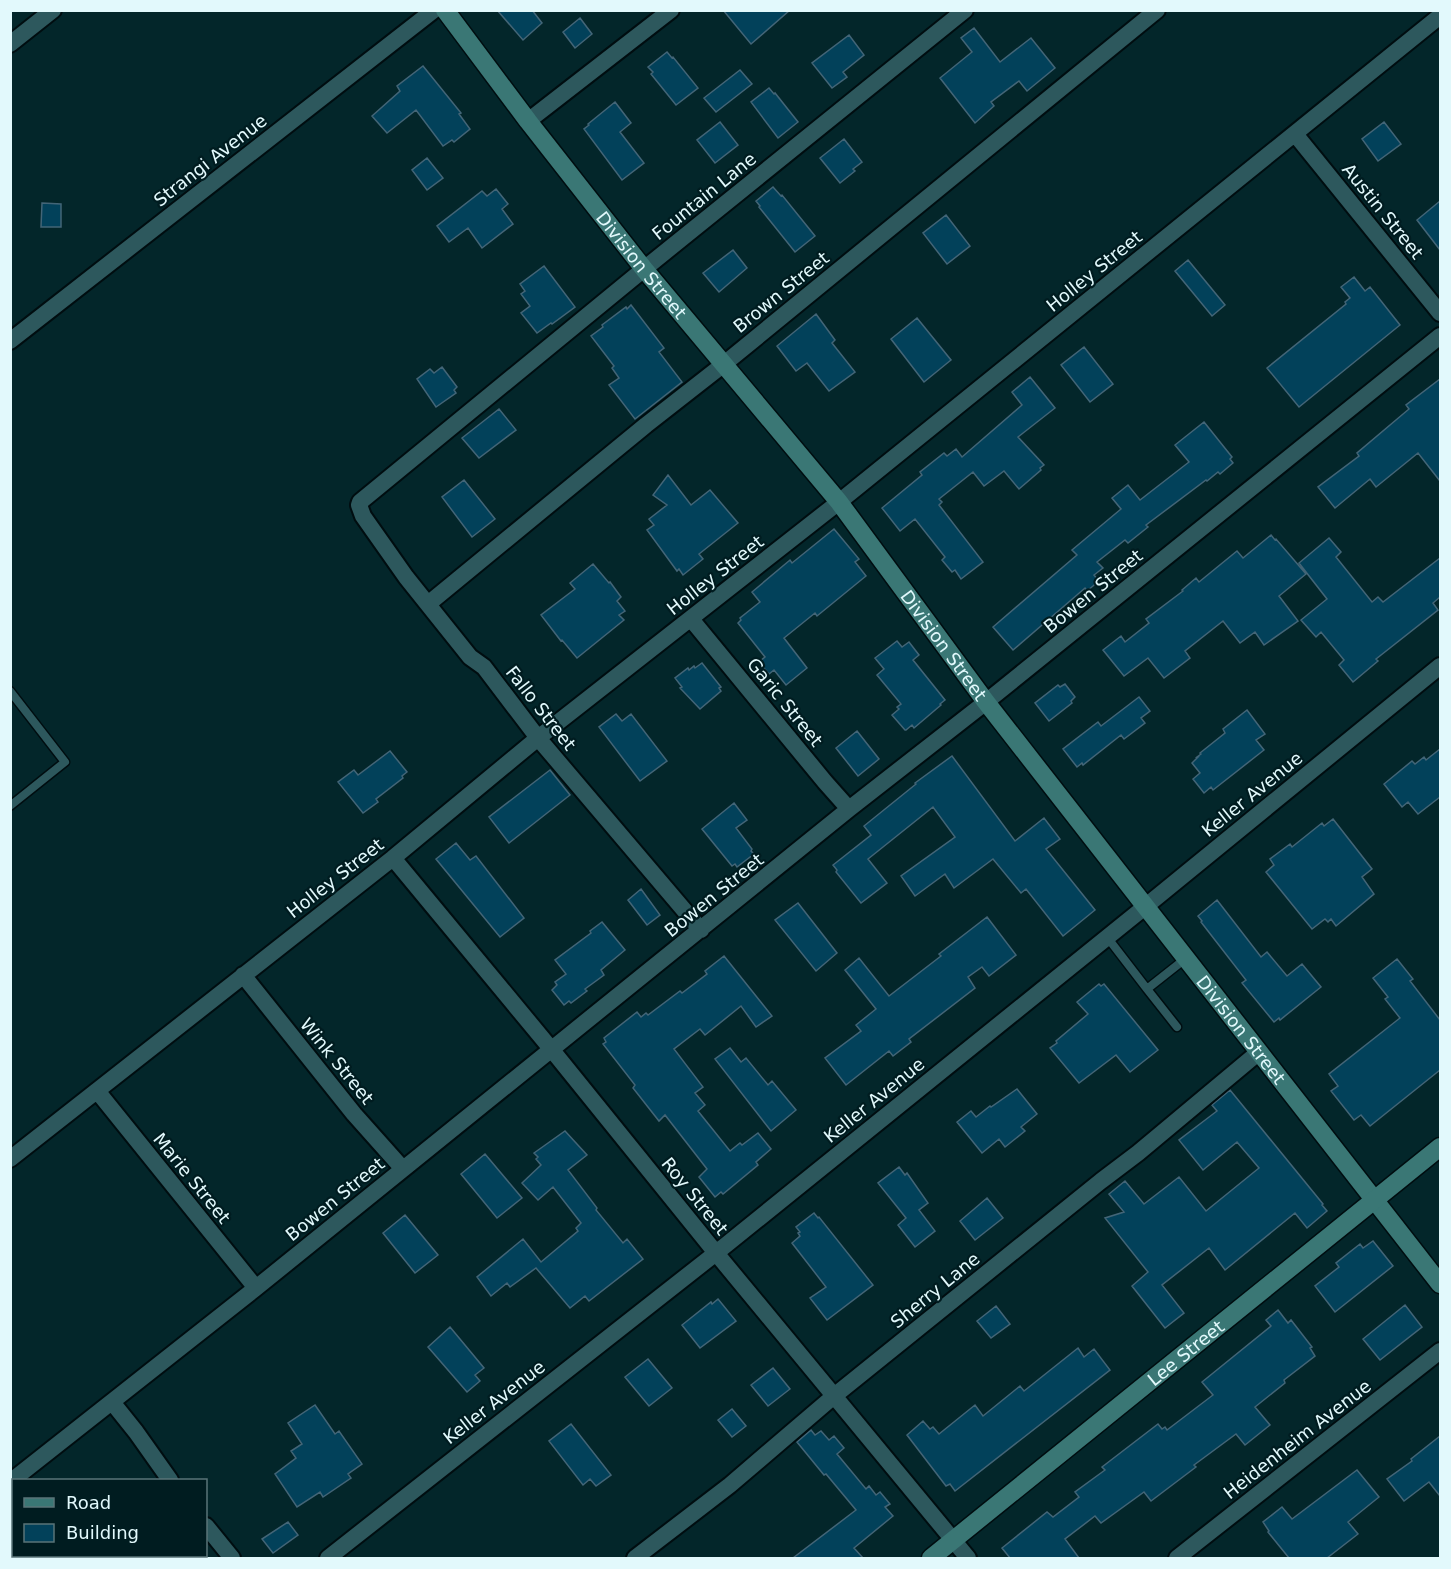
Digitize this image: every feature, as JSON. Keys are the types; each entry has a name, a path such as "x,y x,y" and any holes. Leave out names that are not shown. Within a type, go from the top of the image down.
{"main road":[{"name":"Division Street","path":"445,10 528,122 644,269 838,502 986,702 1440,1283"},
{"name":"Lee Street","path":"931,1558 1440,1147"}],"street":[{"path":"10,44 53,10"},
{"name":"Strangi Avenue","path":"10,340 434,10"},
{"path":"528,122 671,10"},
{"name":"Fountain Lane","path":"359,506 365,496 965,10"},
{"name":"Brown Street","path":"428,604 1157,10"},
{"name":"Holley Street","path":"10,1159 393,858 538,738 838,502 1440,16"},
{"name":"Austin Street","path":"1295,134 1440,313"},
{"name":"Bowen Street","path":"14,1479 256,1288 1440,336"},
{"name":"Fallo Street","path":"359,506 363,516 406,577 470,657 484,667 538,738 701,930"},
{"name":"Garic Street","path":"691,619 849,809"},
{"name":"Keller Avenue","path":"328,1558 716,1253 1440,666"},
{"name":"Roy Street","path":"393,858 968,1558"},
{"name":"Wink Street","path":"243,975 354,1114 403,1169"},
{"name":"Sherry Lane","path":"635,1558 730,1485 834,1396 1101,1180 1138,1153 1259,1053"},
{"name":"Marie Street","path":"98,1092 256,1288"},
{"name":"Heidenheim Avenue","path":"1177,1558 1440,1351"},
{"path":"112,1402 169,1479"},
{"path":"207,1527 232,1558"}],"lane":[{"path":"10,691 65,762 10,806"},
{"path":"1107,937 1177,1027"},
{"path":"1147,989 1185,958"}],"building":[{"path":"497,10 532,10 542,23 523,40"},
{"path":"723,10 790,10 751,44"},
{"path":"580,18 592,34 575,48 563,32"},
{"path":"974,28 1000,62 1031,38 1055,68 1027,91 1019,81 991,102 994,106 975,123 940,78 972,52 961,38"},
{"path":"849,35 864,55 843,72 847,77 832,88 812,63"},
{"path":"667,52 698,88 676,105 648,67"},
{"path":"423,66 461,113 459,114 470,129 454,142 452,140 443,146 416,110 387,133 372,116 400,91 397,86"},
{"path":"740,70 752,84 716,112 704,98"},
{"path":"769,88 798,122 778,138 751,102"},
{"path":"615,102 631,123 620,132 644,163 622,180 584,129"},
{"path":"720,122 738,145 715,163 697,140"},
{"path":"1384,122 1401,144 1378,161 1362,139"},
{"path":"844,139 862,162 840,183 820,158"},
{"path":"427,158 443,178 427,190 412,170"},
{"path":"773,187 815,236 795,252 756,201"},
{"path":"496,189 508,204 502,209 513,224 482,248 468,228 449,242 437,226 482,191 487,196"},
{"path":"1440,201 1440,250 1417,220"},
{"path":"42,203 61,204 61,227 41,227"},
{"path":"946,215 970,246 947,264 923,233"},
{"path":"733,250 747,268 719,292 703,273"},
{"path":"1188,260 1225,305 1212,316 1175,271"},
{"path":"544,266 575,307 537,333 521,313 530,306 521,294 525,291 520,284"},
{"path":"1354,277 1365,291 1370,287 1400,325 1299,407 1267,368 1346,304 1345,302 1350,298 1341,287"},
{"path":"631,305 664,348 659,352 682,382 635,419 609,385 619,378 612,368 614,366 591,336 603,327 602,325"},
{"path":"816,314 835,340 832,343 855,372 829,391 807,363 796,371 777,346"},
{"path":"917,318 951,360 924,382 891,339"},
{"path":"1084,347 1113,384 1090,402 1061,365"},
{"path":"442,367 457,387 454,390 456,393 436,407 417,379 430,369 434,373"},
{"path":"1030,377 1055,408 1018,437 1044,465 1040,468 1041,470 1019,489 1004,471 984,486 973,472 939,499 942,502 939,505 983,562 961,579 955,570 952,572 942,560 945,557 915,519 900,531 882,508 922,475 920,472 944,453 947,456 956,449 962,457 1022,405 1012,392"},
{"path":"1440,379 1440,481 1418,453 1376,487 1370,479 1335,508 1318,487 1359,456 1357,453 1409,409 1406,405"},
{"path":"499,409 516,430 479,458 462,438"},
{"path":"1204,422 1232,457 1230,459 1233,463 1220,474 1218,472 1206,480 1146,525 1148,527 1128,543 1125,540 1097,562 1103,568 1094,575 1099,581 1087,591 1085,588 1013,650 993,627 1077,555 1072,550 1121,509 1112,498 1128,485 1140,500 1189,462 1175,445"},
{"path":"668,475 691,505 710,490 738,523 699,554 703,559 683,575 679,569 677,571 647,530 654,525 649,519 667,505 653,495"},
{"path":"464,480 495,519 472,537 442,497"},
{"path":"834,529 859,559 855,562 866,576 817,616 815,613 784,638 807,668 786,685 774,670 769,674 759,662 765,657 738,623 740,618 760,602 752,592 790,560 792,563"},
{"path":"1271,535 1306,574 1279,596 1298,621 1264,645 1255,632 1240,643 1223,621 1185,651 1190,658 1164,678 1148,658 1124,676 1103,650 1121,636 1125,642 1149,623 1146,619 1183,591 1196,578 1199,582 1237,551 1243,558"},
{"path":"1329,538 1341,552 1336,557 1372,602 1378,597 1383,602 1440,558 1440,597 1433,603 1438,610 1376,659 1378,661 1353,682 1339,665 1344,660 1321,632 1316,637 1301,620 1327,599 1299,563"},
{"path":"593,564 621,597 617,601 625,611 619,615 624,620 577,658 541,615 575,589 570,583"},
{"path":"897,641 902,647 909,642 919,655 913,660 945,700 914,728 912,725 906,730 892,715 901,704 877,675 884,669 875,658"},
{"path":"702,663 721,687 719,688 721,691 700,709 680,688 682,687 675,678 688,668 689,670 694,666 695,668"},
{"path":"1065,684 1075,697 1072,703 1049,721 1035,703 1058,685 1060,687"},
{"path":"1139,697 1150,711 1141,718 1145,723 1124,739 1121,735 1083,765 1082,763 1077,767 1063,749 1098,722 1101,726"},
{"path":"1247,710 1265,734 1256,740 1264,750 1213,790 1211,787 1204,793 1193,779 1200,773 1192,763 1200,753 1225,733 1223,729"},
{"path":"616,714 622,721 631,714 667,761 640,781 599,727"},
{"path":"857,731 879,759 858,776 836,748"},
{"path":"1440,749 1440,797 1418,814 1408,802 1402,807 1384,784 1412,761 1415,764 1424,757 1426,760"},
{"path":"390,751 407,772 402,776 403,778 376,799 378,802 363,813 338,782 354,770 358,775"},
{"path":"952,756 1015,841 1044,818 1060,839 1046,849 1095,910 1063,936 1026,889 1021,893 993,859 954,888 945,874 915,896 901,876 955,837 933,807 868,859 887,883 861,903 836,872 833,865 871,835 864,826 915,783"},
{"path":"550,770 570,795 509,843 489,817"},
{"path":"734,803 747,820 736,828 754,854 737,867 735,864 732,866 702,829"},
{"path":"1333,819 1372,869 1362,877 1374,894 1336,926 1331,919 1328,922 1325,919 1312,929 1266,872 1274,865 1270,859 1290,844 1292,847 1322,823 1324,826"},
{"path":"456,843 470,860 476,856 524,918 500,937 436,859"},
{"path":"641,889 660,915 647,925 628,900"},
{"path":"1217,900 1261,957 1267,952 1287,976 1302,964 1321,987 1280,1020 1279,1018 1274,1022 1242,983 1246,980 1198,916"},
{"path":"798,903 837,953 816,971 775,920"},
{"path":"987,917 1016,955 989,976 982,967 968,977 975,988 909,1039 911,1042 893,1056 889,1051 846,1085 825,1058 861,1031 856,1025 876,1009 845,970 859,958 889,996"},
{"path":"602,922 625,950 601,970 604,975 585,989 587,991 571,1003 569,1001 564,1005 552,990 557,985 555,982 566,974 555,960"},
{"path":"724,956 772,1016 756,1027 741,1006 705,1035 700,1029 674,1049 703,1087 695,1093 705,1105 698,1111 730,1151 758,1133 771,1149 756,1162 758,1165 723,1194 721,1192 715,1197 699,1177 707,1169 665,1115 659,1121 603,1044 606,1042 604,1038 637,1012 641,1017 646,1013 648,1015 707,974 705,971"},
{"path":"1397,959 1413,979 1410,981 1440,1020 1440,1070 1370,1126 1361,1115 1354,1120 1331,1091 1338,1086 1329,1074 1400,1018 1385,999 1388,997 1373,978"},
{"path":"1099,984 1101,986 1104,984 1158,1050 1130,1072 1116,1055 1079,1083 1050,1048 1088,1014 1077,1002"},
{"path":"730,1048 741,1062 746,1058 768,1085 772,1081 796,1110 771,1131 715,1059"},
{"path":"1017,1089 1037,1114 1021,1127 1025,1131 1005,1147 999,1139 982,1153 957,1122 971,1111 976,1117"},
{"path":"1230,1090 1327,1211 1307,1228 1295,1213 1225,1270 1209,1248 1162,1285 1184,1313 1165,1328 1132,1286 1148,1272 1105,1218 1124,1212 1109,1194 1125,1181 1144,1204 1179,1177 1206,1211 1259,1168 1237,1142 1203,1170 1179,1140 1217,1111 1212,1105"},
{"path":"565,1131 587,1155 568,1170 623,1243 627,1239 643,1259 589,1301 585,1296 570,1308 536,1268 510,1287 507,1283 491,1296 477,1277 523,1239 541,1262 578,1231 576,1228 581,1223 553,1187 538,1200 522,1183 541,1165 534,1153"},
{"path":"485,1154 522,1198 497,1218 461,1174"},
{"path":"899,1167 905,1175 907,1173 928,1203 919,1210 935,1231 915,1247 898,1225 906,1218 878,1183"},
{"path":"987,1198 1003,1218 975,1240 960,1221"},
{"path":"814,1213 873,1285 827,1320 810,1298 826,1287 792,1243 800,1236 796,1227"},
{"path":"405,1215 438,1255 415,1273 383,1233"},
{"path":"1373,1241 1393,1266 1335,1312 1315,1286 1339,1267 1336,1263 1360,1244 1363,1248"},
{"path":"718,1299 736,1321 700,1348 682,1325"},
{"path":"1405,1305 1422,1327 1380,1360 1363,1339"},
{"path":"996,1306 1010,1324 991,1338 977,1321"},
{"path":"1278,1310 1288,1323 1291,1320 1312,1347 1310,1348 1315,1356 1255,1407 1270,1425 1245,1445 1236,1434 1151,1501 1144,1492 1101,1523 1095,1516 1065,1539 1079,1558 1010,1558 1002,1548 1047,1512 1053,1517 1079,1497 1075,1492 1105,1470 1102,1467 1158,1424 1162,1429 1165,1427 1167,1430 1213,1395 1202,1382 1271,1326 1266,1320"},
{"path":"450,1327 484,1368 475,1375 480,1381 467,1392 428,1347"},
{"path":"1078,1348 1084,1357 1094,1349 1110,1370 955,1491 950,1484 946,1486 907,1435 923,1421 939,1434 975,1405 983,1416 1020,1386 1024,1391"},
{"path":"648,1359 672,1388 649,1406 625,1377"},
{"path":"773,1368 790,1389 768,1406 751,1385"},
{"path":"315,1405 335,1434 339,1431 362,1464 348,1474 351,1478 323,1497 320,1492 297,1507 275,1474 296,1458 291,1451 302,1444 288,1423"},
{"path":"732,1409 746,1426 732,1437 718,1420"},
{"path":"571,1424 611,1475 596,1486 590,1479 583,1485 549,1441"},
{"path":"811,1430 815,1435 821,1431 829,1440 834,1436 844,1448 837,1454 866,1489 869,1486 876,1495 880,1492 890,1504 885,1507 893,1516 854,1548 863,1558 793,1558 856,1510 797,1442"},
{"path":"1440,1436 1440,1496 1429,1482 1404,1501 1387,1479"},
{"path":"1357,1470 1379,1497 1348,1522 1358,1534 1327,1558 1289,1558 1268,1532 1263,1522 1282,1507 1292,1519"},
{"path":"288,1522 298,1535 273,1553 262,1539"}]}
